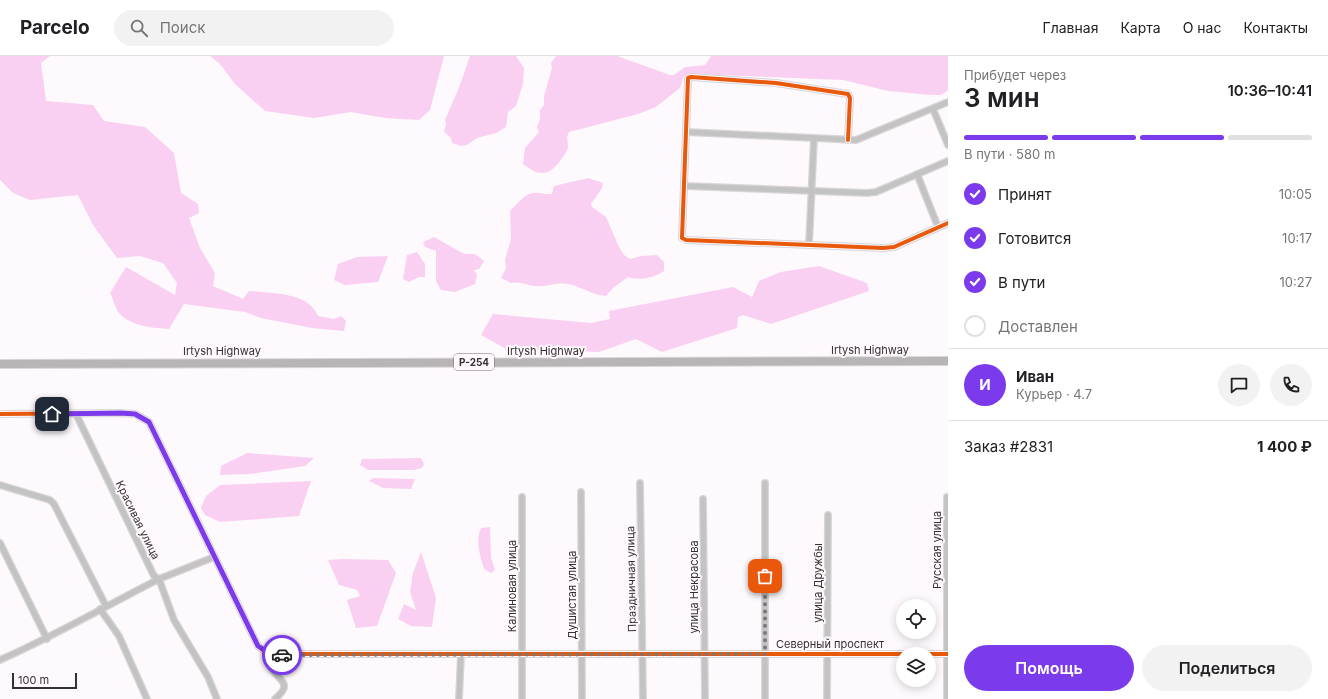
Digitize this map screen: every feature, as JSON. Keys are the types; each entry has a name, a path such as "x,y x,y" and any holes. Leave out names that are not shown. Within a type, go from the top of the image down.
{"highway":[{"name":"Irtysh Highway","path":"0,364 948,361"}],"street":[{"path":"848,140 850,98 848,94 776,83 691,77 688,81 682,238 686,240 894,247 948,223"},
{"path":"686,132 848,140 861,139 948,102"},
{"path":"933,109 948,146"},
{"path":"809,245 814,138"},
{"path":"685,186 876,192 948,161"},
{"path":"917,174 938,227"},
{"path":"0,414 135,414 149,422 214,557 159,579 100,609 47,639 0,660"},
{"name":"Красивая улица","path":"76,414 154,576 159,579 174,620 208,677 217,699"},
{"name":"Праздничная улица","path":"640,483 643,699"},
{"path":"765,483 765,699"},
{"path":"0,485 50,500 54,504 106,606"},
{"name":"Душистая улица","path":"581,492 582,699"},
{"name":"Калиновая улица","path":"522,497 522,699"},
{"name":"Русская улица","path":"947,699 948,497"},
{"name":"улица Некрасова","path":"703,498 705,699"},
{"name":"улица Дружбы","path":"827,699 828,515"},
{"path":"0,542 47,639"},
{"name":"Северный проспект","path":"214,557 258,646 269,653 278,655 948,654"},
{"path":"100,609 119,636 147,699"},
{"path":"269,653 272,669 282,680 285,686 282,693 275,699"},
{"path":"459,699 460,654"}],"shaded area":[{"path":"0,56 50,56 41,63 46,101 93,105 104,121 145,127 174,153 181,193 198,204 199,213 189,218 200,248 215,273 213,286 243,299 249,291 278,293 298,298 307,302 318,316 334,319 341,316 346,321 344,331 312,328 261,318 245,312 184,304 169,329 142,326 129,321 119,313 110,293 126,267 175,295 177,283 163,263 140,256 117,258 93,225 78,195 30,200 13,193 0,180"},
{"path":"210,56 444,56 430,110 419,120 385,118 351,112 314,118 265,111 235,84 220,64"},
{"path":"470,56 516,56 524,68 523,84 516,106 508,112 506,127 496,133 477,138 467,145 461,146 452,143 451,138 444,132 446,125 445,120 460,85"},
{"path":"556,56 617,56 670,75 674,75 685,67 705,65 711,56 948,56 948,90 941,95 931,95 888,91 843,80 693,74 684,76 680,88 656,107 638,114 569,132 567,137 568,147 560,161 551,170 538,173 523,164 525,148 539,132 537,127 540,119 540,110 544,105 544,96 552,68 551,63"},
{"path":"588,178 603,183 602,188 591,204 592,207 606,217 624,255 630,259 641,256 657,255 664,262 664,271 647,278 637,279 628,277 613,288 606,296 564,283 535,286 521,283 511,283 501,278 506,268 505,260 511,239 510,211 523,198 530,194 552,194 554,186"},
{"path":"434,237 464,254 475,254 484,261 479,269 474,270 477,275 475,284 455,292 441,290 436,281 436,251 425,247 423,242"},
{"path":"417,252 425,264 425,277 419,277 409,282 403,279 407,255"},
{"path":"388,256 378,282 345,285 334,280 338,264 357,257"},
{"path":"819,266 867,283 869,291 771,324 743,315 738,317 737,328 662,352 636,339 599,352 506,349 481,335 493,314 591,323 610,319 609,311 733,287 752,297 759,281 781,272"},
{"path":"247,453 314,458 305,466 251,474 220,475 221,466"},
{"path":"421,458 424,464 422,468 414,470 368,470 360,465 362,459"},
{"path":"373,478 415,479 411,489 383,488 369,481"},
{"path":"311,481 299,516 220,522 205,515 201,508 206,496 220,485"},
{"path":"490,527 491,558 495,570 491,573 484,569 478,543 481,528"},
{"path":"421,552 436,598 432,627 411,626 398,619 404,604 416,610 410,592 413,573"},
{"path":"328,560 388,560 396,573 377,626 356,628 347,600 360,596 357,590 339,585"}],"cycle path":[{"path":"848,140 850,98 848,94 776,83 688,78 682,238 686,240 883,248 894,247 948,223"},
{"path":"0,414 121,413 135,414 149,422 258,646 271,654 948,654"}],"way so far":[{"path":"282,655 765,654 765,576"}],"route":[{"path":"52,414 135,414 149,422 258,646 271,654 282,655"}]}
